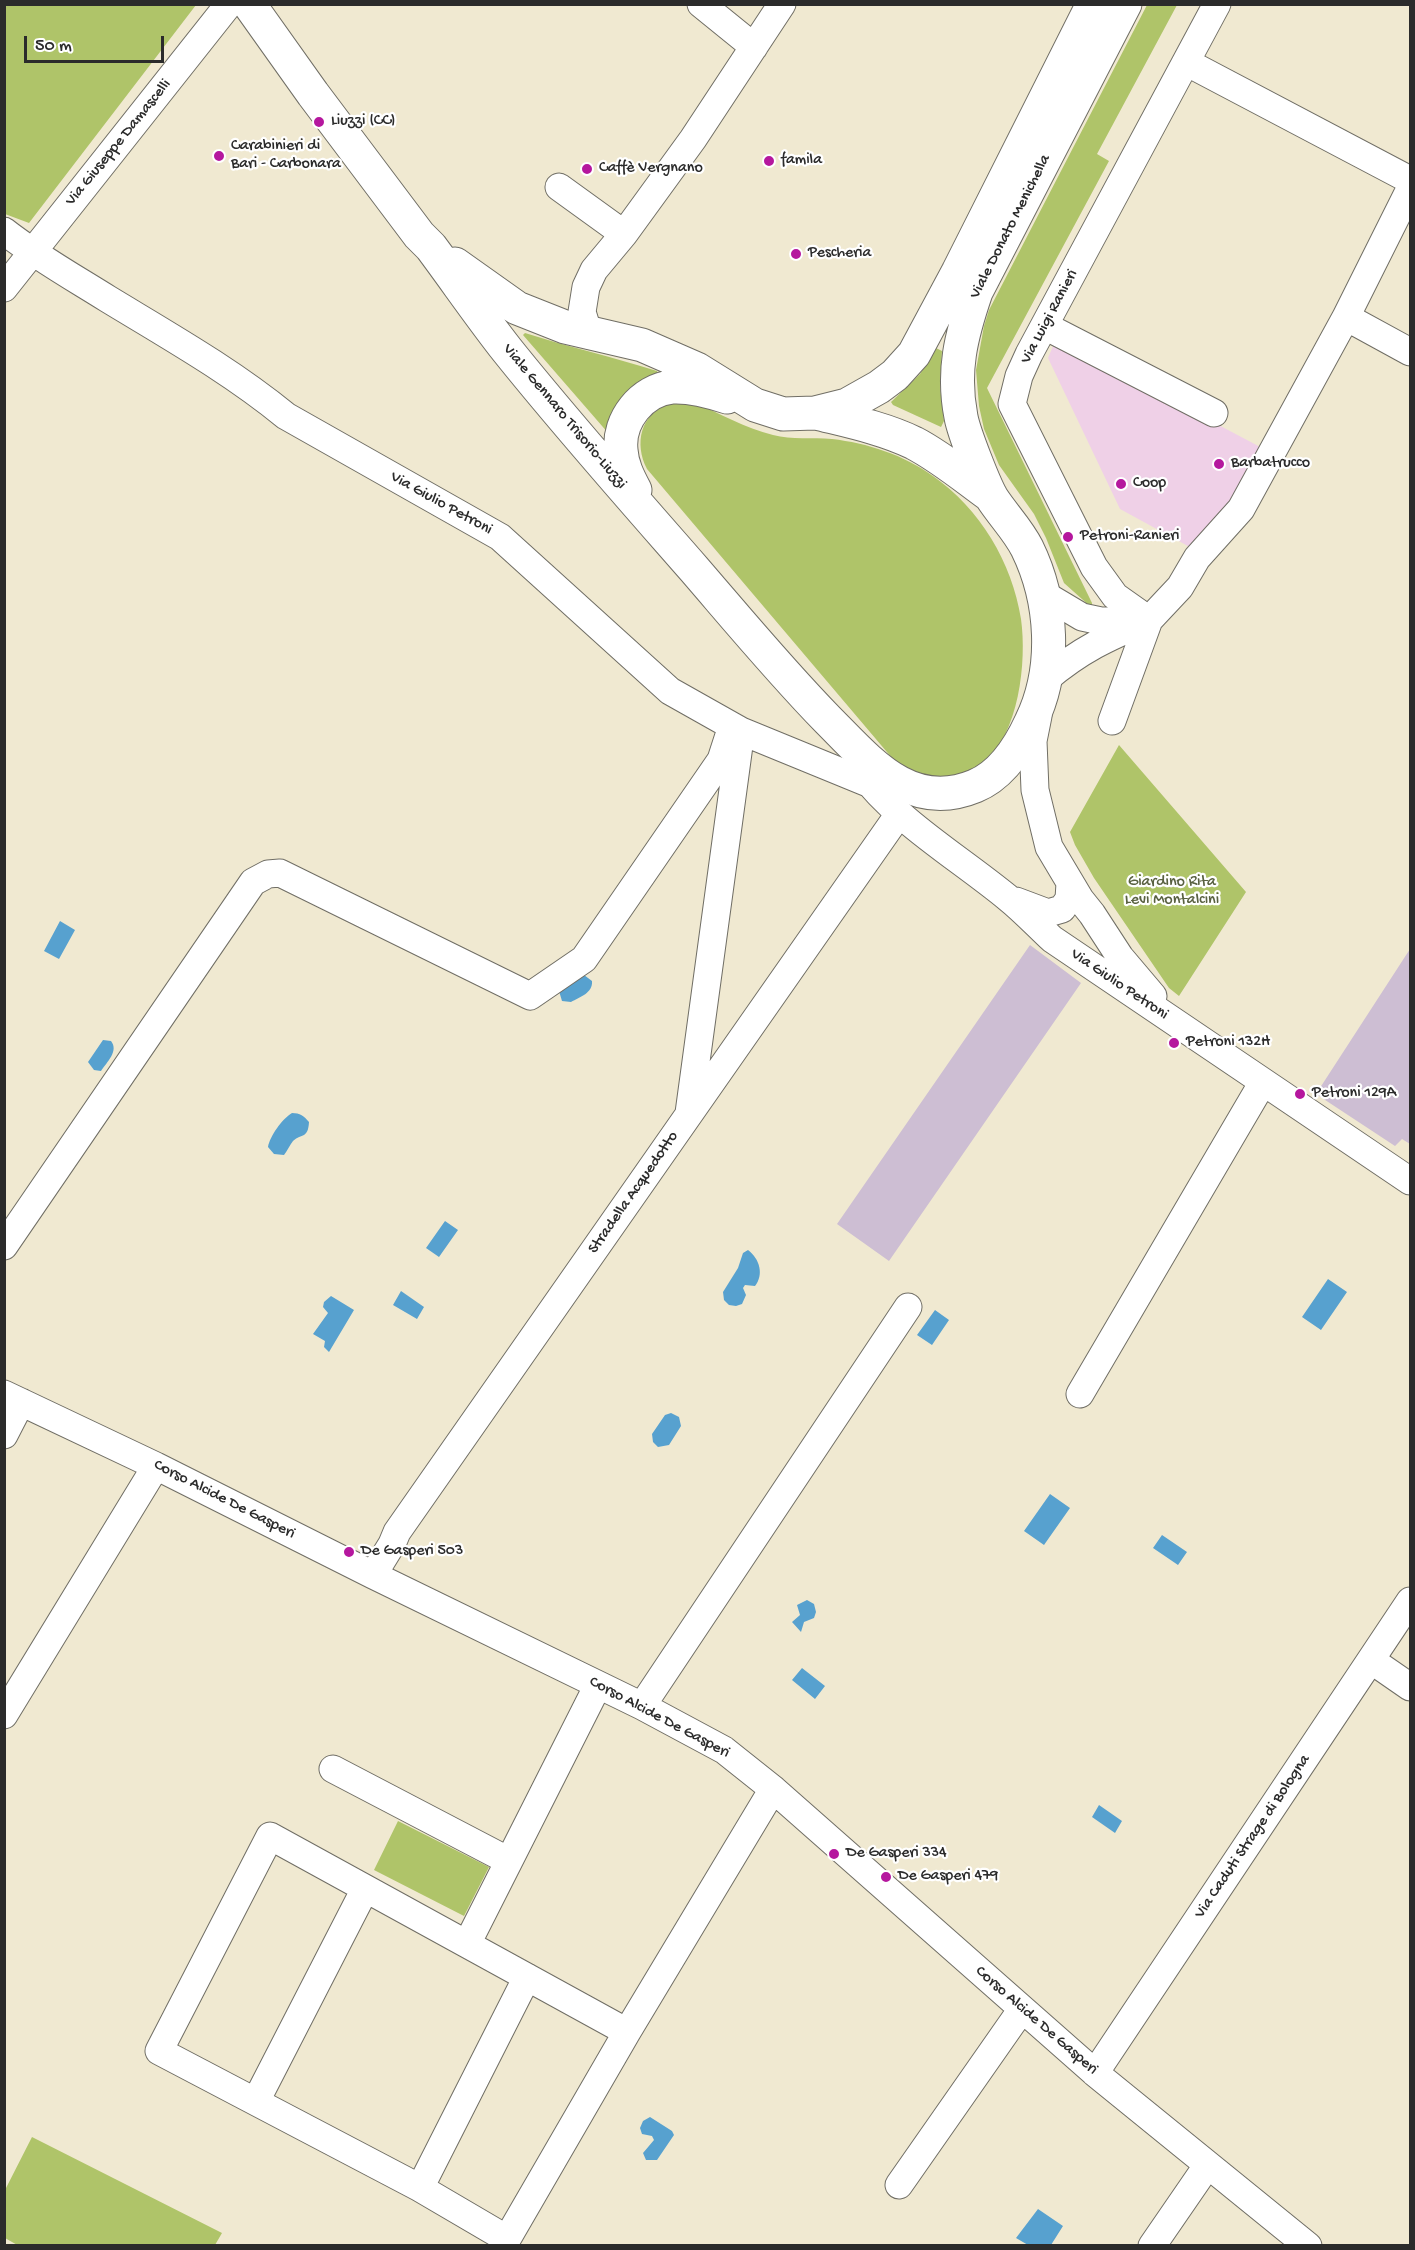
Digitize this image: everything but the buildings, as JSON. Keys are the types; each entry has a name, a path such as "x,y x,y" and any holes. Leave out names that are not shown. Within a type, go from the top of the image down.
{"main road":[{"name":"Viale Gennaro Trisorio-Liuzzi","path":"249,4 333,121 406,218 432,247 506,348 804,696"},
{"name":"Viale Donato Menichella","path":"1044,691 1047,635 1045,595 1026,546 991,496 962,420 956,376 958,357 965,324 976,292 1125,4"},
{"name":"Viale Donato Menichella","path":"432,247 517,308 589,334 642,345 688,365 755,405 783,414 815,413 846,405 879,387 895,375 914,354 958,272 1092,5"},
{"path":"651,519 626,473 620,448 625,426 636,405 650,394 670,387 694,387 755,405"},
{"name":"Viale Donato Menichella","path":"815,413 860,423 914,443 991,496"},
{"path":"804,696 874,766 900,784 923,793 950,794 976,786 997,773 1022,742 1044,691"}],"street":[{"name":"Via Giuseppe Damascelli","path":"4,288 230,4"},
{"path":"701,4 754,47"},
{"path":"589,334 582,312 586,288 594,270 624,234 693,139 782,4"},
{"name":"Via Luigi Ranieri","path":"1149,620 1115,596 1094,567 1012,404 1019,376 1029,354 1217,4"},
{"path":"1186,62 1410,180"},
{"path":"559,187 624,234"},
{"path":"1112,721 1149,620 1180,587 1197,558 1240,509 1346,317 1410,189"},
{"name":"Via Giulio Petroni","path":"4,231 32,253 189,348 266,399 286,416 500,537 670,691 737,728 868,783"},
{"path":"540,318 572,301 586,288"},
{"path":"1346,317 1410,352"},
{"path":"1045,326 1214,413"},
{"path":"1045,595 1082,617 1101,621 1149,620"},
{"path":"1044,691 1071,658 1104,639 1149,620"},
{"name":"Viale Donato Menichella","path":"1044,691 1033,741 1035,790 1049,847 1119,957 1178,1024"},
{"name":"Viale Gennaro Trisorio-Liuzzi","path":"804,696 868,783 899,814"},
{"path":"688,1117 737,728"},
{"path":"4,1246 254,882 268,874 280,873 530,996 584,958 721,760 737,728"},
{"name":"Via Giulio Petroni","path":"899,814 1009,899 1052,939 1410,1181"},
{"name":"Stradella Acquedotto","path":"373,1575 397,1532 899,814"},
{"path":"1009,899 1048,913 1062,909 1069,899 1070,883"},
{"path":"1080,1394 1263,1082"},
{"path":"642,1706 908,1307"},
{"path":"4,1435 13,1398"},
{"name":"Corso Alcide De Gasperi","path":"13,1398 156,1466 642,1706 724,1750 773,1789 1095,2073 1308,2246"},
{"path":"4,1715 156,1466"},
{"name":"Via Caduti Strage di Bologna","path":"1095,2073 1410,1601"},
{"path":"1371,1660 1410,1687"},
{"path":"467,1944 598,1685"},
{"path":"333,1768 509,1861"},
{"path":"627,2032 270,1836 159,2051 420,2188 505,2242 627,2032 773,1789"},
{"path":"256,2101 365,1889"},
{"path":"420,2188 527,1977"},
{"path":"899,2185 1022,2009"},
{"path":"1152,2246 1207,2166"}],"shaded area":[{"path":"1056,339 1264,449 1242,492 1197,551 1120,509 1048,358"},
{"path":"1030,945 1081,983 889,1261 837,1224"},
{"path":"1410,949 1410,1144 1402,1139 1395,1146 1316,1094"}],"green space":[{"path":"7,4 196,5 29,223 5,214 4,8"},
{"path":"1147,5 1177,5 1097,154 1109,161 987,388 1092,603 1092,608 1064,583 1034,514 999,465 984,429 979,406 976,370 989,310"},
{"path":"525,333 657,371 658,374 609,434 523,335"},
{"path":"936,348 942,351 940,387 944,421 941,427 891,402 920,374"},
{"path":"679,402 693,402 773,435 845,441 898,456 922,469 950,489 979,521 1002,557 1010,577 1017,598 1023,636 1021,676 1012,716 1005,735 983,764 960,775 937,777 917,773 892,758 647,469 641,450 642,430 646,422 660,408"},
{"name":"Giardino Rita Levi Montalcini","path":"1119,745 1246,892 1179,996 1169,988 1094,878 1070,832"},
{"path":"398,1821 489,1867 464,1916 374,1870"},
{"path":"32,2137 222,2233 215,2245 19,2246 5,2238 5,2190"}],"water":[{"path":"60,921 75,930 59,959 44,951"},
{"path":"584,975 592,981 588,992 571,1002 562,1001 559,991"},
{"path":"103,1040 111,1041 113,1053 101,1071 94,1070 88,1062"},
{"path":"292,1113 302,1115 309,1122 307,1131 293,1141 284,1155 274,1154 268,1147 271,1138 281,1123"},
{"path":"445,1221 458,1230 439,1257 426,1248"},
{"path":"748,1250 758,1262 760,1272 758,1282 755,1286 745,1285 743,1288 746,1295 742,1304 729,1305 724,1300 723,1292 738,1268 743,1253"},
{"path":"1328,1279 1347,1292 1321,1330 1302,1317"},
{"path":"401,1291 424,1307 417,1319 393,1305"},
{"path":"331,1296 354,1310 329,1352 324,1347 325,1341 313,1334 328,1313 323,1307 324,1302"},
{"path":"935,1310 949,1320 932,1345 917,1335"},
{"path":"671,1413 679,1417 681,1426 669,1445 658,1447 653,1442 652,1434 665,1415"},
{"path":"1050,1494 1070,1508 1044,1545 1024,1531"},
{"path":"1162,1535 1187,1552 1178,1565 1153,1548"},
{"path":"807,1600 814,1604 816,1612 814,1618 804,1622 801,1632 792,1622 800,1615 797,1605"},
{"path":"802,1668 825,1686 815,1699 792,1680"},
{"path":"1099,1805 1122,1821 1115,1833 1092,1817"},
{"path":"650,2117 672,2131 674,2135 657,2160 646,2160 643,2153 654,2140 652,2136 642,2134 640,2128 643,2121"},
{"path":"1038,2209 1063,2226 1051,2245 1028,2245 1016,2238"}],"place":[{"name":"Liuzzi (CC)","path":"319,122"},
{"name":"Carabinieri di Bari - Carbonara","path":"219,156"},
{"name":"famila","path":"769,161"},
{"name":"Caffè Vergnano","path":"587,169"},
{"name":"Pescheria","path":"796,254"},
{"name":"Barbatrucco","path":"1219,464"},
{"name":"Coop","path":"1121,484"},
{"name":"Petroni-Ranieri","path":"1068,537"},
{"name":"Petroni 132H","path":"1174,1043"},
{"name":"Petroni 129A","path":"1300,1094"},
{"name":"De Gasperi 503","path":"349,1552"},
{"name":"De Gasperi 334","path":"834,1854"},
{"name":"De Gasperi 479","path":"886,1877"}]}
